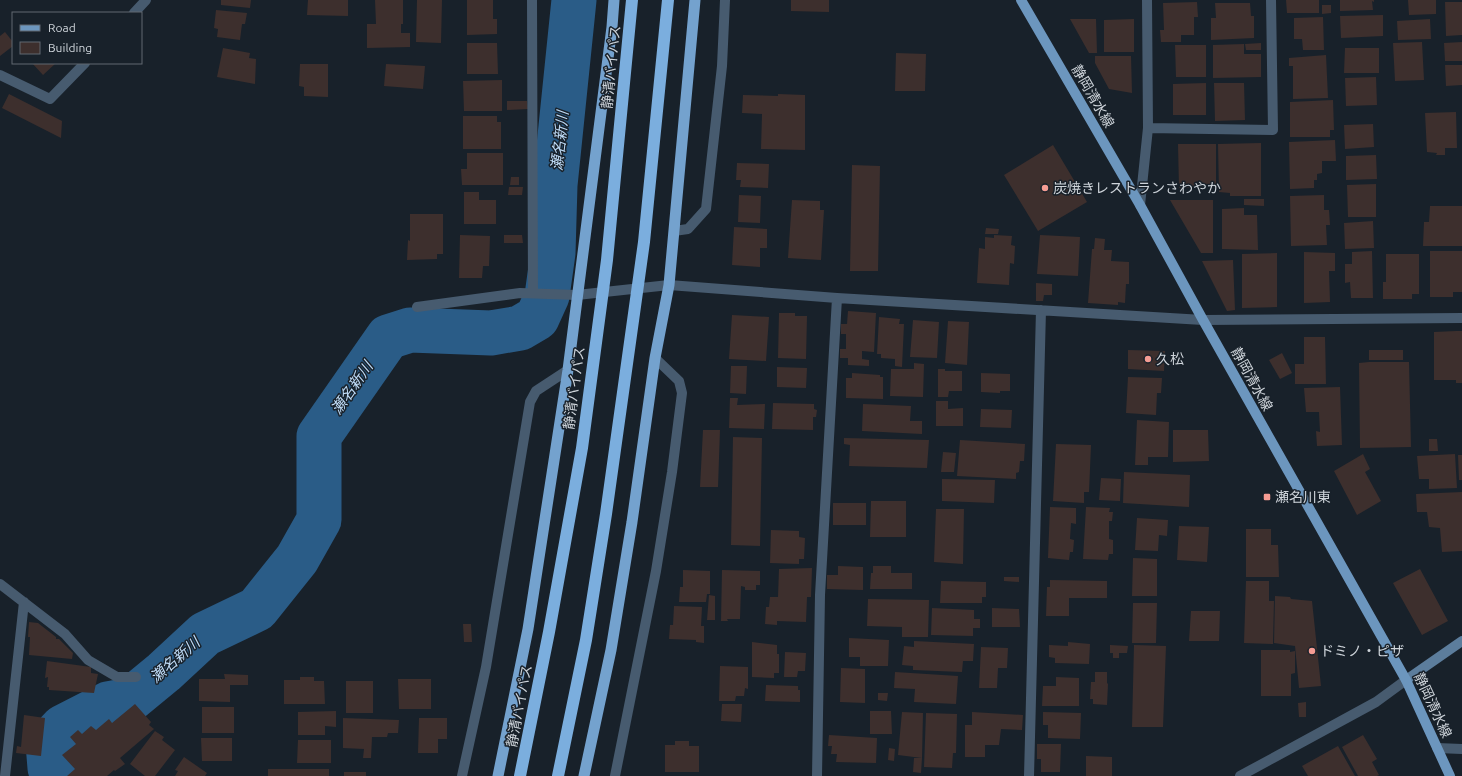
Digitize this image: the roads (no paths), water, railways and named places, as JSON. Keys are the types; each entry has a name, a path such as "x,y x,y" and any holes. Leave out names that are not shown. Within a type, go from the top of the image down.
{"highway":[{"path":"498,776 528,629 568,370 612,27 614,0"},
{"name":"静清バイパス","path":"520,776 549,632 582,448 607,260 632,0"},
{"path":"558,776 586,640 606,514 644,242 668,0"},
{"path":"584,776 612,643 632,522 655,358 669,285 695,0"}],"main road":[{"name":"静岡清水線","path":"1021,0 1140,205 1203,320 1406,680 1450,776"},
{"path":"1406,680 1462,641"}],"street":[{"path":"135,12 146,0"},
{"path":"532,0 533,293"},
{"path":"674,232 688,229 706,209 722,66 726,0"},
{"path":"1140,205 1148,128 1147,0"},
{"path":"1148,128 1272,130 1271,0"},
{"path":"0,75 50,99 84,64"},
{"path":"417,307 520,293 577,295 669,285 837,298 1203,320 1462,318"},
{"path":"817,776 820,595 837,298"},
{"path":"1029,776 1041,310"},
{"path":"615,776 656,571 672,472 682,393 679,381 655,358"},
{"path":"462,776 486,667 530,402 536,391 568,370"},
{"path":"0,584 65,634 88,660 117,677 136,677"},
{"path":"5,776 24,602"},
{"path":"1240,776 1376,702 1406,680"},
{"path":"1437,748 1462,749"}],"waterway":[{"name":"瀬名新川","path":"54,776 50,768 48,743 63,727 108,704 130,700 164,672 205,634 257,609 297,559 319,520 319,436 388,337 410,330 491,333 520,328 537,318 547,296 553,253 555,185 574,0"}],"place":[{"name":"炭焼きレストランさわやか","path":"1045,188"},
{"name":"久松","path":"1148,359"},
{"name":"瀬名川東","path":"1267,497"},
{"name":"ドミノ・ピザ","path":"1312,651"}]}
